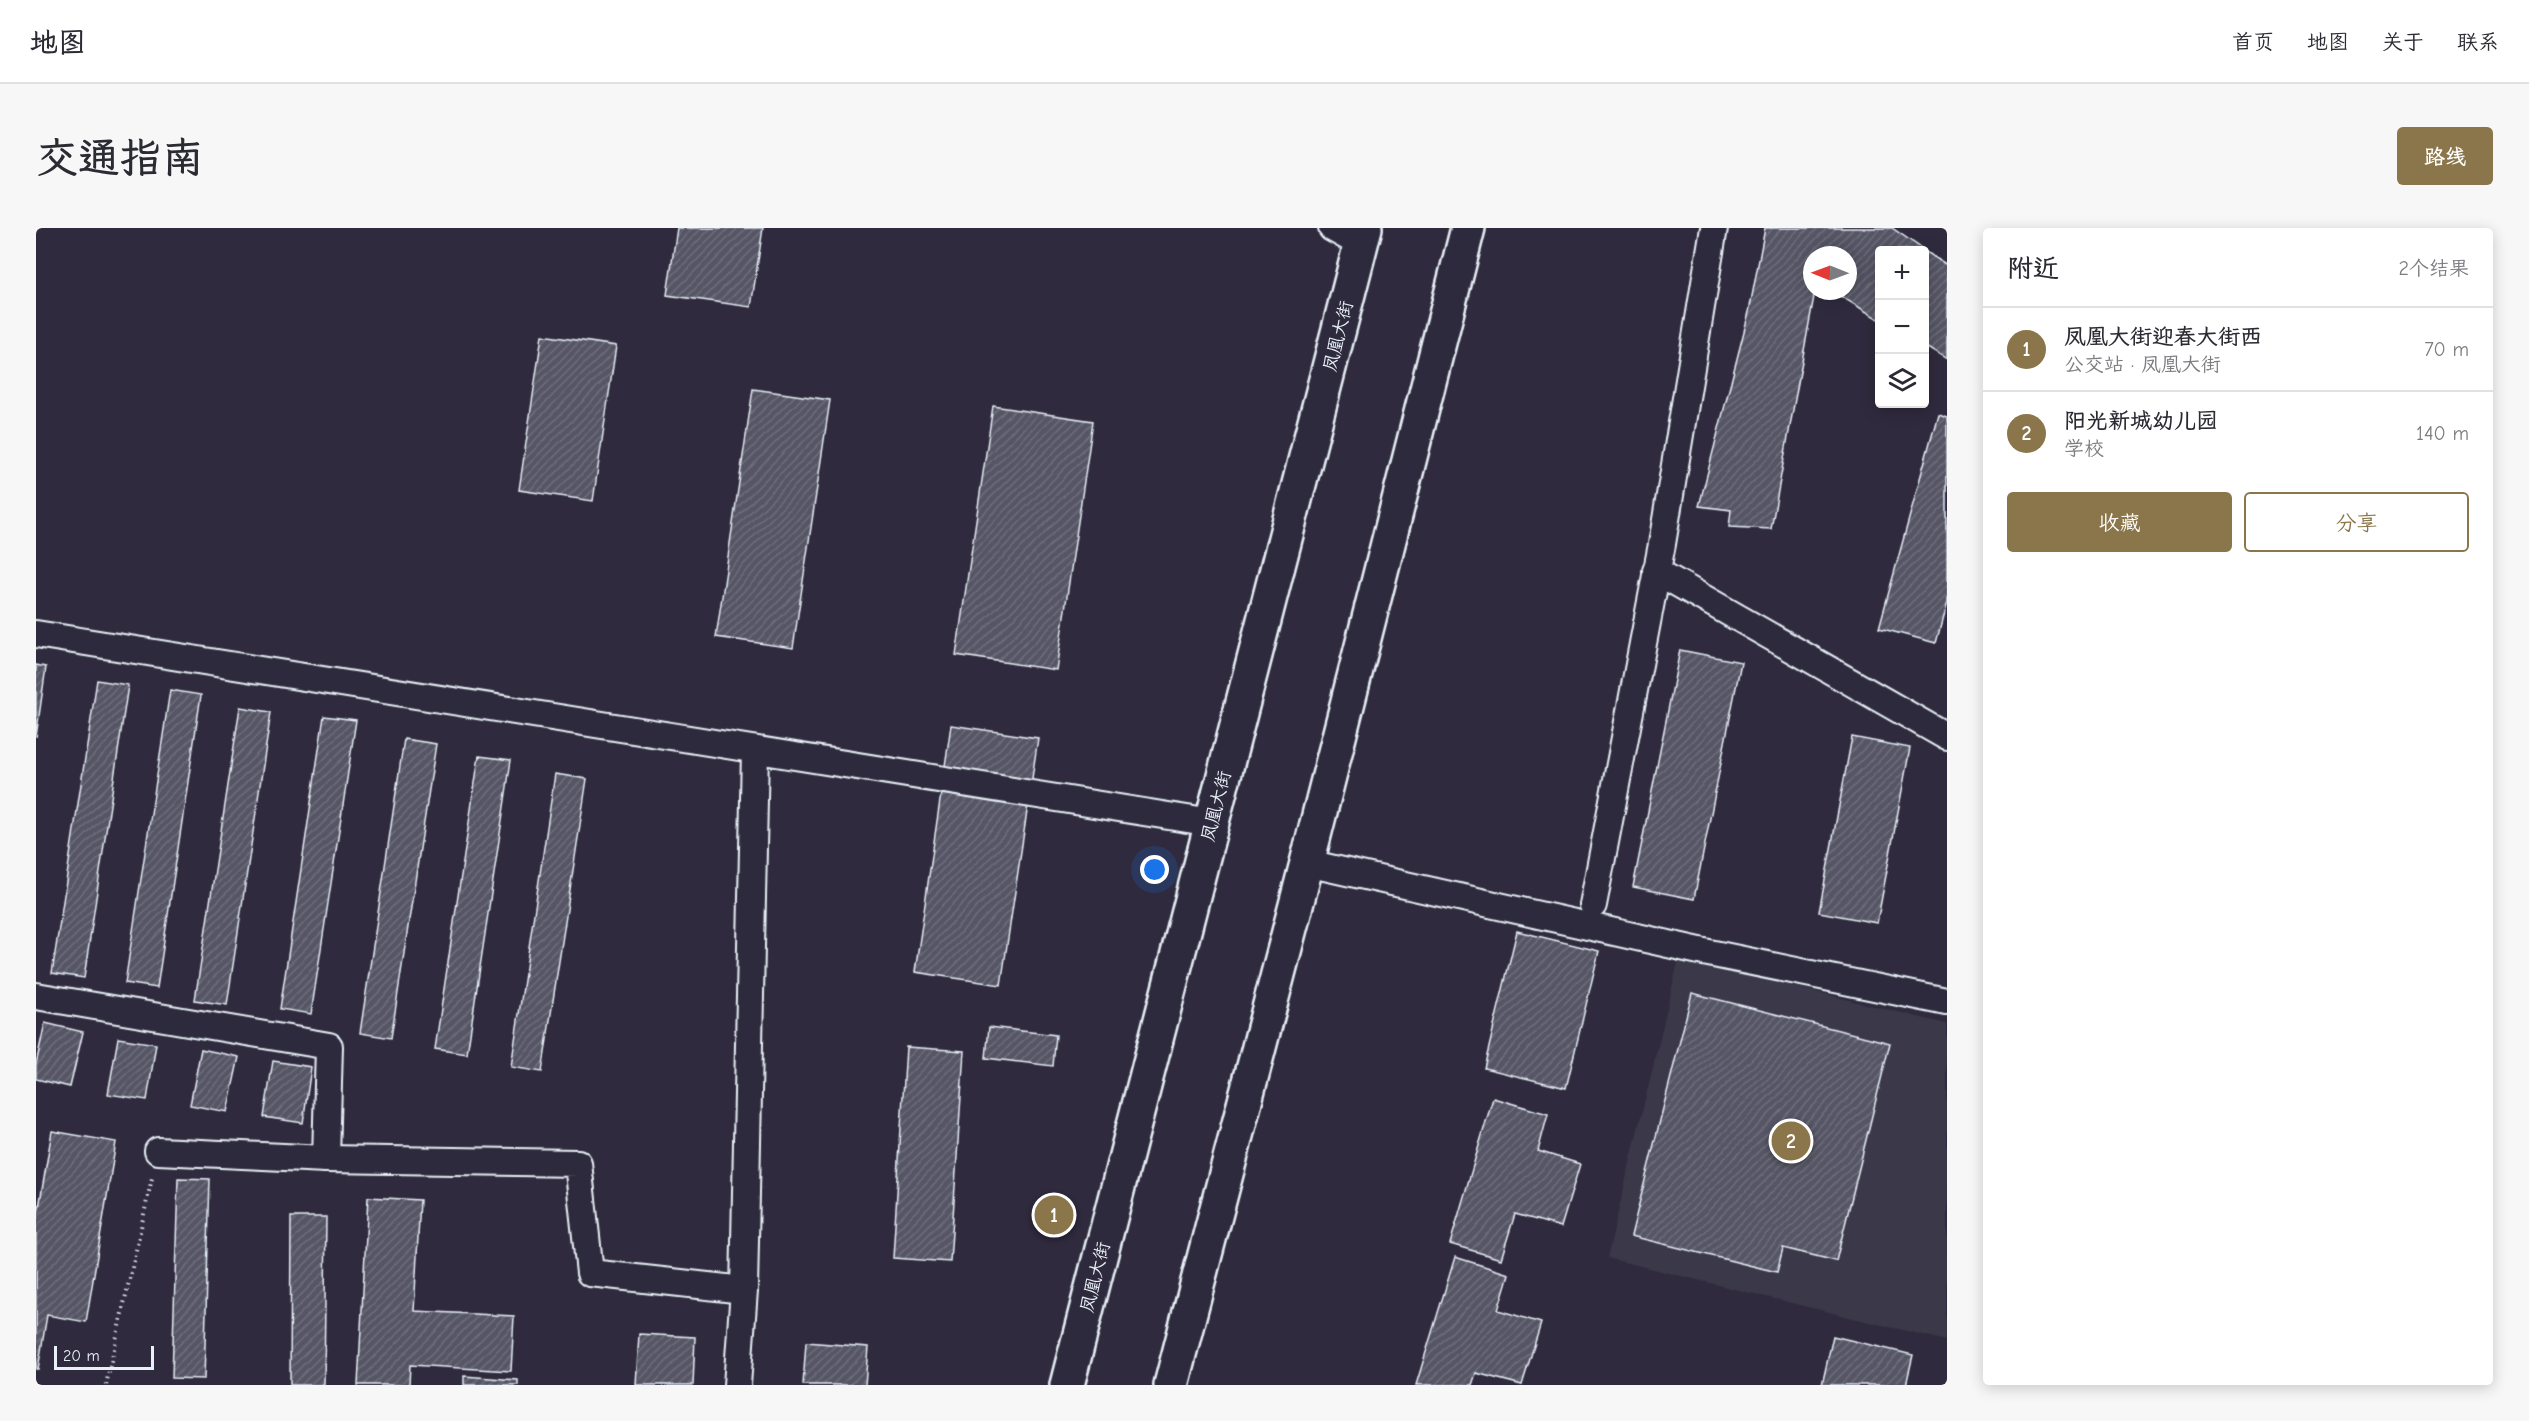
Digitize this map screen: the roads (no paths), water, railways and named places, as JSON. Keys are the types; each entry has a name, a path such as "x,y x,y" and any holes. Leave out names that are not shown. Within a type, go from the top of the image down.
{"main road":[{"path":"1171,1385 1307,863 1468,228"},
{"name":"凤凰大街","path":"1067,1385 1363,236"}],"street":[{"path":"1332,228 1363,236"},
{"path":"1593,905 1656,571 1714,228"},
{"path":"1656,571 1947,737"},
{"path":"36,634 1212,823"},
{"path":"737,1385 744,1290 755,750"},
{"path":"1307,863 1704,952 1947,1002"},
{"path":"36,996 329,1046 326,1159"},
{"path":"158,1151 326,1159 578,1163 590,1273 744,1290"}],"place":[{"name":"阳光新城幼儿园","path":"1791,1141"},
{"name":"凤凰大街迎春大街西","path":"1054,1215"}]}
